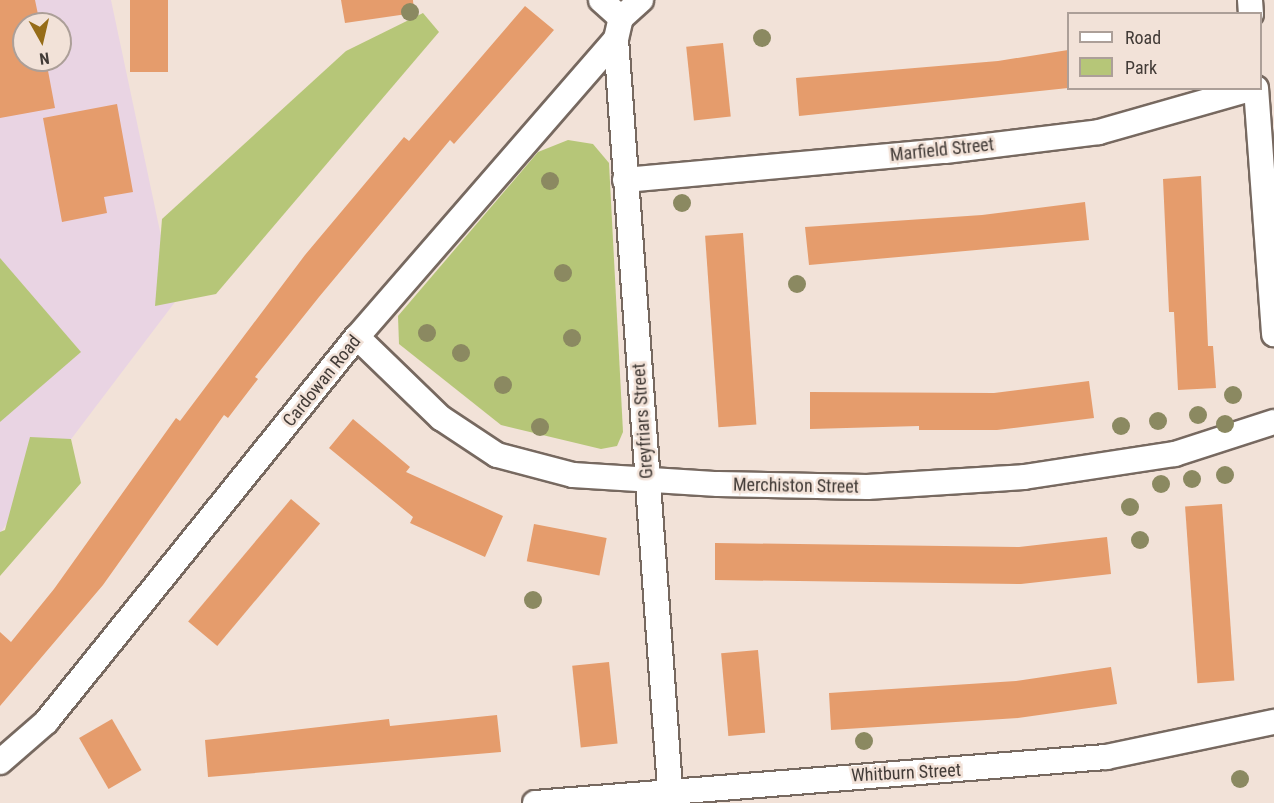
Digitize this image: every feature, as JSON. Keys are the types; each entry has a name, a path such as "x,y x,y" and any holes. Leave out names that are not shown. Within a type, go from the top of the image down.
{"street":[{"path":"601,0 618,28"},
{"name":"Cardowan Road","path":"0,762 46,722 357,337 641,0"},
{"name":"Greyfriars Street","path":"618,28 625,180 671,797"},
{"name":"Marfield Street","path":"625,180 945,151 1099,132 1247,90"},
{"path":"1254,90 1274,334"},
{"name":"Merchiston Street","path":"357,337 441,418 497,455 573,475 648,481 867,487 1024,477 1175,454 1274,422"},
{"name":"Whitburn Street","path":"535,803 671,797 1106,757 1274,722"}],"shaded area":[{"path":"0,0 111,0 175,302 0,533"}],"green space":[{"path":"423,13 439,32 216,294 155,306 162,219 346,51"},
{"path":"568,140 593,144 609,163 623,432 617,446 601,449 501,425 399,344 398,316 538,152"},
{"path":"0,258 81,352 0,422"},
{"path":"30,437 71,439 81,483 0,576 0,532 5,530"}],"building":[{"path":"0,0 35,0 38,12 12,12 12,72 48,72 55,108 0,118"},
{"path":"130,0 168,0 168,72 130,72"},
{"path":"341,0 413,0 414,13 345,23"},
{"path":"525,6 554,30 454,144 450,140 319,297 255,377 258,379 228,418 224,415 103,585 0,706 0,632 11,642 54,589 176,418 180,421 305,255 404,137 409,141"},
{"path":"723,43 731,117 694,120 686,47"},
{"path":"1067,50 1067,88 799,116 796,78 998,61"},
{"path":"117,104 133,192 104,197 107,213 62,222 43,118"},
{"path":"1201,176 1208,346 1213,346 1216,388 1178,390 1174,312 1169,312 1163,179"},
{"path":"1085,202 1089,240 809,265 805,227 982,215"},
{"path":"743,233 756,425 718,427 705,236"},
{"path":"1089,381 1094,418 997,430 919,430 919,426 810,429 810,392 994,393"},
{"path":"353,419 410,467 406,472 503,516 485,557 410,523 413,517 329,448"},
{"path":"291,499 320,523 217,646 188,622"},
{"path":"1222,504 1234,681 1197,683 1185,507"},
{"path":"534,524 607,538 599,575 527,561"},
{"path":"1107,537 1111,574 1021,584 715,580 715,543 1019,547"},
{"path":"758,650 765,733 728,736 721,653"},
{"path":"609,662 618,744 581,747 572,666"},
{"path":"1111,667 1117,704 1018,718 831,730 829,693 1016,681"},
{"path":"497,715 501,752 208,777 205,740 389,719 390,726"},
{"path":"112,719 142,770 109,789 79,738"}]}
